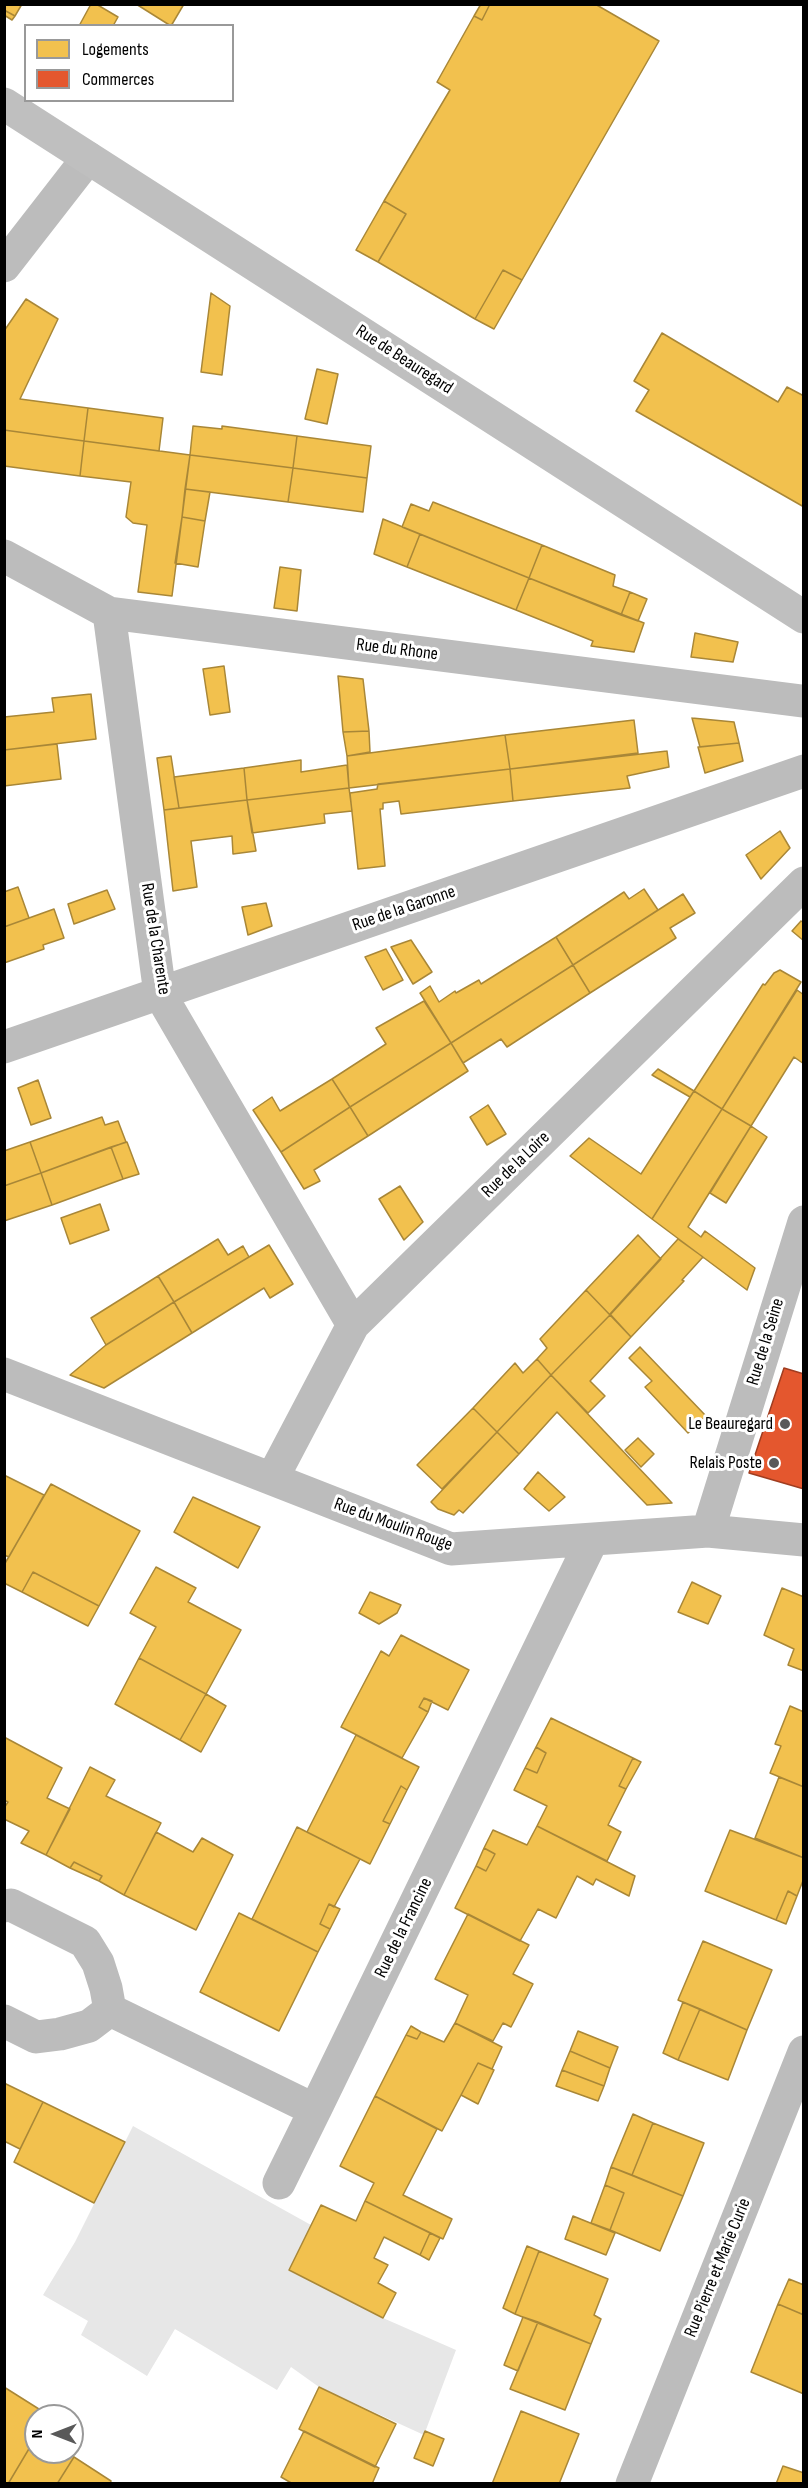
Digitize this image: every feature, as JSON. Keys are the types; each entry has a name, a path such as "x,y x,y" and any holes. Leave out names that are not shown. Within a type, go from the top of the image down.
{"street":[{"name":"Rue de Beauregard","path":"4,104 804,618"},
{"path":"4,266 88,158"},
{"name":"Rue du Rhone","path":"4,556 109,613 803,705"},
{"name":"Rue de la Charente","path":"109,613 160,994 353,1325"},
{"name":"Rue de la Garonne","path":"4,1047 804,771"},
{"name":"Rue de la Loire","path":"272,1479 353,1325 804,883"},
{"name":"Rue de la Seine","path":"708,1531 804,1222"},
{"name":"Rue du Moulin Rouge","path":"4,1374 452,1550 708,1531 804,1540"},
{"name":"Rue de la Francine","path":"279,2183 592,1540"},
{"path":"4,1906 11,1905 85,1942 98,1963 110,2010"},
{"path":"110,2010 315,2110"},
{"path":"4,2021 36,2037 60,2034 89,2025 110,2010"},
{"name":"Rue Pierre et Marie Curie","path":"632,2484 804,2052"}],"shaded area":[{"path":"133,2126 311,2225 290,2271 383,2318 456,2350 424,2435 319,2387 291,2367 277,2390 175,2329 147,2376 81,2335 88,2321 43,2295 75,2242"}],"building: Logements":[{"path":"4,4 22,4 15,16 4,10"},
{"path":"91,4 96,4 118,17 114,24 80,24"},
{"path":"136,4 184,4 172,24 168,24"},
{"path":"481,4 490,4 482,20 474,16"},
{"path":"490,4 595,4 659,41 522,280 503,270 475,319 378,262 406,214 384,201 450,90 437,82 474,16 482,20"},
{"path":"4,10 15,16 12,20 4,15"},
{"path":"384,201 406,214 378,262 356,250"},
{"path":"503,270 522,280 494,329 475,319"},
{"path":"211,293 230,306 222,375 201,372"},
{"path":"26,299 58,319 20,399 88,408 84,441 4,430 4,331"},
{"path":"662,333 778,402 787,387 804,396 804,507 636,411 649,390 634,381"},
{"path":"317,369 338,374 327,424 305,419"},
{"path":"88,408 163,418 159,451 84,441"},
{"path":"193,426 222,429 222,426 297,436 293,468 190,455"},
{"path":"4,430 84,441 80,476 4,466"},
{"path":"297,436 371,446 367,478 293,468"},
{"path":"84,441 190,455 172,596 138,592 147,525 133,523 126,517 131,482 80,476"},
{"path":"190,455 293,468 288,502 185,489"},
{"path":"293,468 367,478 363,512 288,502"},
{"path":"185,489 210,492 205,521 182,517"},
{"path":"433,502 542,545 529,578 402,527 411,504 429,511"},
{"path":"182,517 205,521 198,567 175,563"},
{"path":"383,519 420,534 407,567 374,554"},
{"path":"420,534 529,578 516,610 407,567"},
{"path":"542,545 615,575 613,586 630,592 621,615 529,578"},
{"path":"280,567 301,570 297,611 274,608"},
{"path":"529,578 644,623 634,652 591,646 593,641 516,610"},
{"path":"630,592 647,599 638,621 621,615"},
{"path":"695,633 738,642 733,662 691,657"},
{"path":"224,666 230,712 210,715 203,669"},
{"path":"338,676 363,679 369,731 343,732"},
{"path":"91,694 96,739 4,750 4,717 54,712 52,698"},
{"path":"692,718 734,722 739,743 700,747"},
{"path":"634,720 638,753 510,769 505,735"},
{"path":"369,731 370,752 347,756 343,732"},
{"path":"505,735 510,769 349,788 347,756"},
{"path":"739,743 743,761 705,773 698,747"},
{"path":"57,744 61,779 4,786 4,750"},
{"path":"667,751 669,767 627,776 630,788 513,801 510,769"},
{"path":"171,756 179,808 164,810 157,758"},
{"path":"301,760 301,772 347,765 349,788 247,800 244,768"},
{"path":"244,768 247,800 179,808 174,777"},
{"path":"510,769 513,801 401,814 399,801 383,803 383,809 380,809 385,866 358,869 350,793 377,789 378,784"},
{"path":"349,788 352,811 324,814 325,823 252,833 247,800"},
{"path":"247,800 256,851 233,854 232,836 191,841 197,887 173,891 164,810"},
{"path":"780,831 790,848 761,879 746,855"},
{"path":"18,887 29,918 4,927 4,892"},
{"path":"644,889 658,910 573,965 556,937 624,892 629,899"},
{"path":"107,890 115,909 74,924 68,904"},
{"path":"683,894 695,913 670,928 676,938 590,993 573,965"},
{"path":"266,903 272,926 248,935 242,907"},
{"path":"54,909 64,938 43,945 44,949 4,963 4,927"},
{"path":"801,921 804,923 804,941 792,931"},
{"path":"556,937 573,965 451,1043 420,993 430,986 439,1002 455,991 456,993 479,980 481,984"},
{"path":"411,940 432,972 413,984 391,947"},
{"path":"386,949 403,980 383,990 365,957"},
{"path":"573,965 590,993 507,1047 501,1039 463,1063 451,1043"},
{"path":"780,970 801,982 722,1109 694,1091 763,984 765,985 774,973"},
{"path":"797,990 804,995 804,1064 794,1057 751,1126 722,1109"},
{"path":"424,1001 451,1043 350,1107 332,1079 386,1044 376,1028"},
{"path":"451,1043 468,1071 368,1136 350,1107"},
{"path":"658,1069 694,1091 690,1097 652,1075"},
{"path":"332,1079 350,1107 281,1152 253,1110 272,1097 280,1111"},
{"path":"38,1080 51,1118 31,1125 18,1088"},
{"path":"694,1091 722,1109 652,1219 570,1156 589,1138 641,1174"},
{"path":"488,1105 506,1134 487,1145 470,1117"},
{"path":"350,1107 368,1136 314,1170 320,1181 304,1189 281,1152"},
{"path":"722,1109 751,1126 688,1227 701,1237 705,1231 755,1268 747,1290 652,1219"},
{"path":"102,1117 105,1125 118,1121 126,1142 41,1173 30,1142"},
{"path":"751,1126 767,1137 726,1203 710,1193"},
{"path":"30,1142 41,1173 4,1186 4,1151"},
{"path":"127,1142 139,1174 123,1179 111,1147"},
{"path":"111,1147 123,1179 52,1205 41,1173"},
{"path":"41,1173 52,1205 4,1221 4,1186"},
{"path":"400,1186 423,1222 404,1240 379,1199"},
{"path":"100,1204 109,1230 70,1244 61,1218"},
{"path":"638,1235 661,1259 610,1315 586,1290"},
{"path":"218,1239 228,1255 243,1246 249,1257 174,1302 158,1276"},
{"path":"678,1239 703,1257 682,1280 684,1281 631,1337 610,1314"},
{"path":"269,1245 293,1284 270,1298 264,1288 192,1333 174,1302"},
{"path":"158,1276 174,1302 106,1345 91,1318"},
{"path":"586,1290 610,1315 551,1375 537,1359 547,1348 540,1339"},
{"path":"174,1302 192,1333 104,1388 70,1375 106,1345"},
{"path":"610,1315 631,1337 590,1381 605,1396 588,1413 551,1375"},
{"path":"640,1347 706,1416 688,1433 645,1387 652,1381 629,1358"},
{"path":"537,1359 551,1375 497,1432 473,1408 515,1363 523,1373"},
{"path":"551,1375 672,1503 647,1505 557,1412 519,1454 497,1432"},
{"path":"473,1408 497,1432 442,1489 417,1465"},
{"path":"497,1432 519,1454 463,1513 459,1510 454,1515 438,1509 431,1502"},
{"path":"638,1438 654,1454 641,1467 625,1450"},
{"path":"538,1472 565,1497 549,1511 524,1489"},
{"path":"4,1475 44,1495 9,1557 4,1555"},
{"path":"51,1484 140,1531 99,1606 33,1572 22,1592 4,1583 4,1565"},
{"path":"193,1497 260,1527 238,1568 174,1532"},
{"path":"156,1567 196,1588 188,1602 241,1630 206,1694 139,1658 156,1627 130,1613"},
{"path":"33,1572 99,1606 88,1626 22,1592"},
{"path":"692,1582 721,1596 708,1624 678,1612"},
{"path":"782,1588 804,1597 804,1671 788,1665 794,1649 764,1635"},
{"path":"370,1592 401,1605 397,1613 379,1624 359,1613"},
{"path":"401,1635 469,1670 448,1710 424,1698 419,1707 428,1712 402,1758 341,1727 381,1651 389,1656"},
{"path":"139,1658 206,1694 180,1740 115,1704"},
{"path":"206,1694 226,1706 201,1752 180,1740"},
{"path":"424,1698 432,1701 428,1712 419,1707"},
{"path":"790,1706 804,1712 804,1787 770,1773 781,1746 775,1744"},
{"path":"551,1718 633,1758 619,1786 626,1789 608,1825 621,1832 607,1861 537,1826 547,1806 514,1790 525,1768 537,1773 546,1753 536,1747"},
{"path":"356,1735 419,1767 407,1790 401,1786 383,1821 390,1824 370,1864 307,1832"},
{"path":"4,1737 62,1768 47,1798 70,1809 46,1855 21,1843 29,1831 4,1819 4,1808 8,1802 4,1800"},
{"path":"536,1747 546,1753 537,1773 525,1768"},
{"path":"633,1758 641,1762 626,1789 619,1786"},
{"path":"90,1767 115,1780 106,1796 161,1823 124,1895 99,1881 102,1876 74,1862 70,1868 46,1855"},
{"path":"779,1777 804,1787 804,1858 755,1838"},
{"path":"401,1786 407,1790 390,1824 383,1821"},
{"path":"537,1826 635,1876 629,1896 596,1879 593,1885 577,1876 556,1918 538,1909 520,1941 455,1908 476,1866 486,1871 495,1854 484,1848 493,1830 527,1845"},
{"path":"297,1827 360,1859 334,1907 329,1904 320,1924 330,1929 318,1952 252,1919"},
{"path":"730,1830 804,1858 804,1878 797,1896 788,1891 776,1920 705,1891"},
{"path":"156,1832 193,1852 202,1838 233,1855 196,1930 124,1895"},
{"path":"484,1848 495,1854 486,1871 476,1866"},
{"path":"74,1862 102,1876 99,1881 70,1868"},
{"path":"788,1891 797,1896 786,1924 776,1920"},
{"path":"329,1904 340,1909 330,1929 320,1924"},
{"path":"239,1913 318,1952 279,2031 200,1992"},
{"path":"468,1914 529,1945 513,1974 533,1984 511,2027 503,2023 493,2041 455,2023 468,1995 435,1979"},
{"path":"703,1941 772,1970 747,2030 678,2000"},
{"path":"683,2002 700,2009 678,2060 663,2053"},
{"path":"700,2009 747,2030 728,2080 678,2060"},
{"path":"455,2023 502,2047 492,2069 478,2063 442,2131 375,2096 406,2035 417,2039 421,2032 444,2042"},
{"path":"411,2026 421,2032 417,2039 406,2035"},
{"path":"578,2031 618,2047 610,2068 570,2051"},
{"path":"570,2051 610,2068 604,2086 562,2070"},
{"path":"478,2063 494,2070 478,2104 461,2095"},
{"path":"562,2070 604,2086 598,2101 556,2086"},
{"path":"4,2083 43,2102 20,2149 4,2141"},
{"path":"375,2096 437,2129 403,2195 452,2219 443,2239 365,2201 374,2183 340,2166"},
{"path":"43,2102 125,2142 94,2203 14,2162"},
{"path":"633,2114 653,2123 632,2175 611,2167"},
{"path":"653,2123 704,2143 683,2196 632,2175"},
{"path":"611,2167 683,2196 660,2251 610,2230 624,2193 605,2185"},
{"path":"605,2185 624,2193 610,2230 591,2223"},
{"path":"365,2201 430,2233 420,2255 384,2237 374,2258 388,2265 378,2283 396,2293 383,2318 289,2270 321,2205 356,2221"},
{"path":"573,2216 615,2233 606,2255 565,2239"},
{"path":"430,2233 440,2238 429,2260 420,2255"},
{"path":"527,2246 539,2251 515,2314 503,2308"},
{"path":"539,2251 608,2279 594,2315 601,2319 591,2344 515,2314"},
{"path":"789,2279 804,2285 804,2315 778,2304"},
{"path":"778,2304 804,2315 804,2394 751,2372"},
{"path":"523,2317 538,2322 518,2371 504,2365"},
{"path":"538,2322 591,2344 565,2410 510,2389"},
{"path":"4,2387 31,2404 24,2404 24,2457 8,2484 4,2484"},
{"path":"319,2387 396,2424 375,2467 299,2429"},
{"path":"521,2411 579,2434 559,2484 492,2484"},
{"path":"304,2431 379,2468 372,2484 293,2484 281,2477"},
{"path":"425,2431 444,2439 433,2466 414,2458"},
{"path":"24,2457 24,2464 70,2464 57,2484 8,2484"},
{"path":"84,2463 111,2481 110,2484 57,2484 70,2464"},
{"path":"783,2466 804,2473 804,2484 776,2484"}],"building: Commerces":[{"name":"Le Beauregard","path":"784,1368 804,1374 804,1489 749,1473"}],"place":[{"name":"Le Beauregard","path":"785,1424"},
{"name":"Relais Poste","path":"774,1463"}]}
